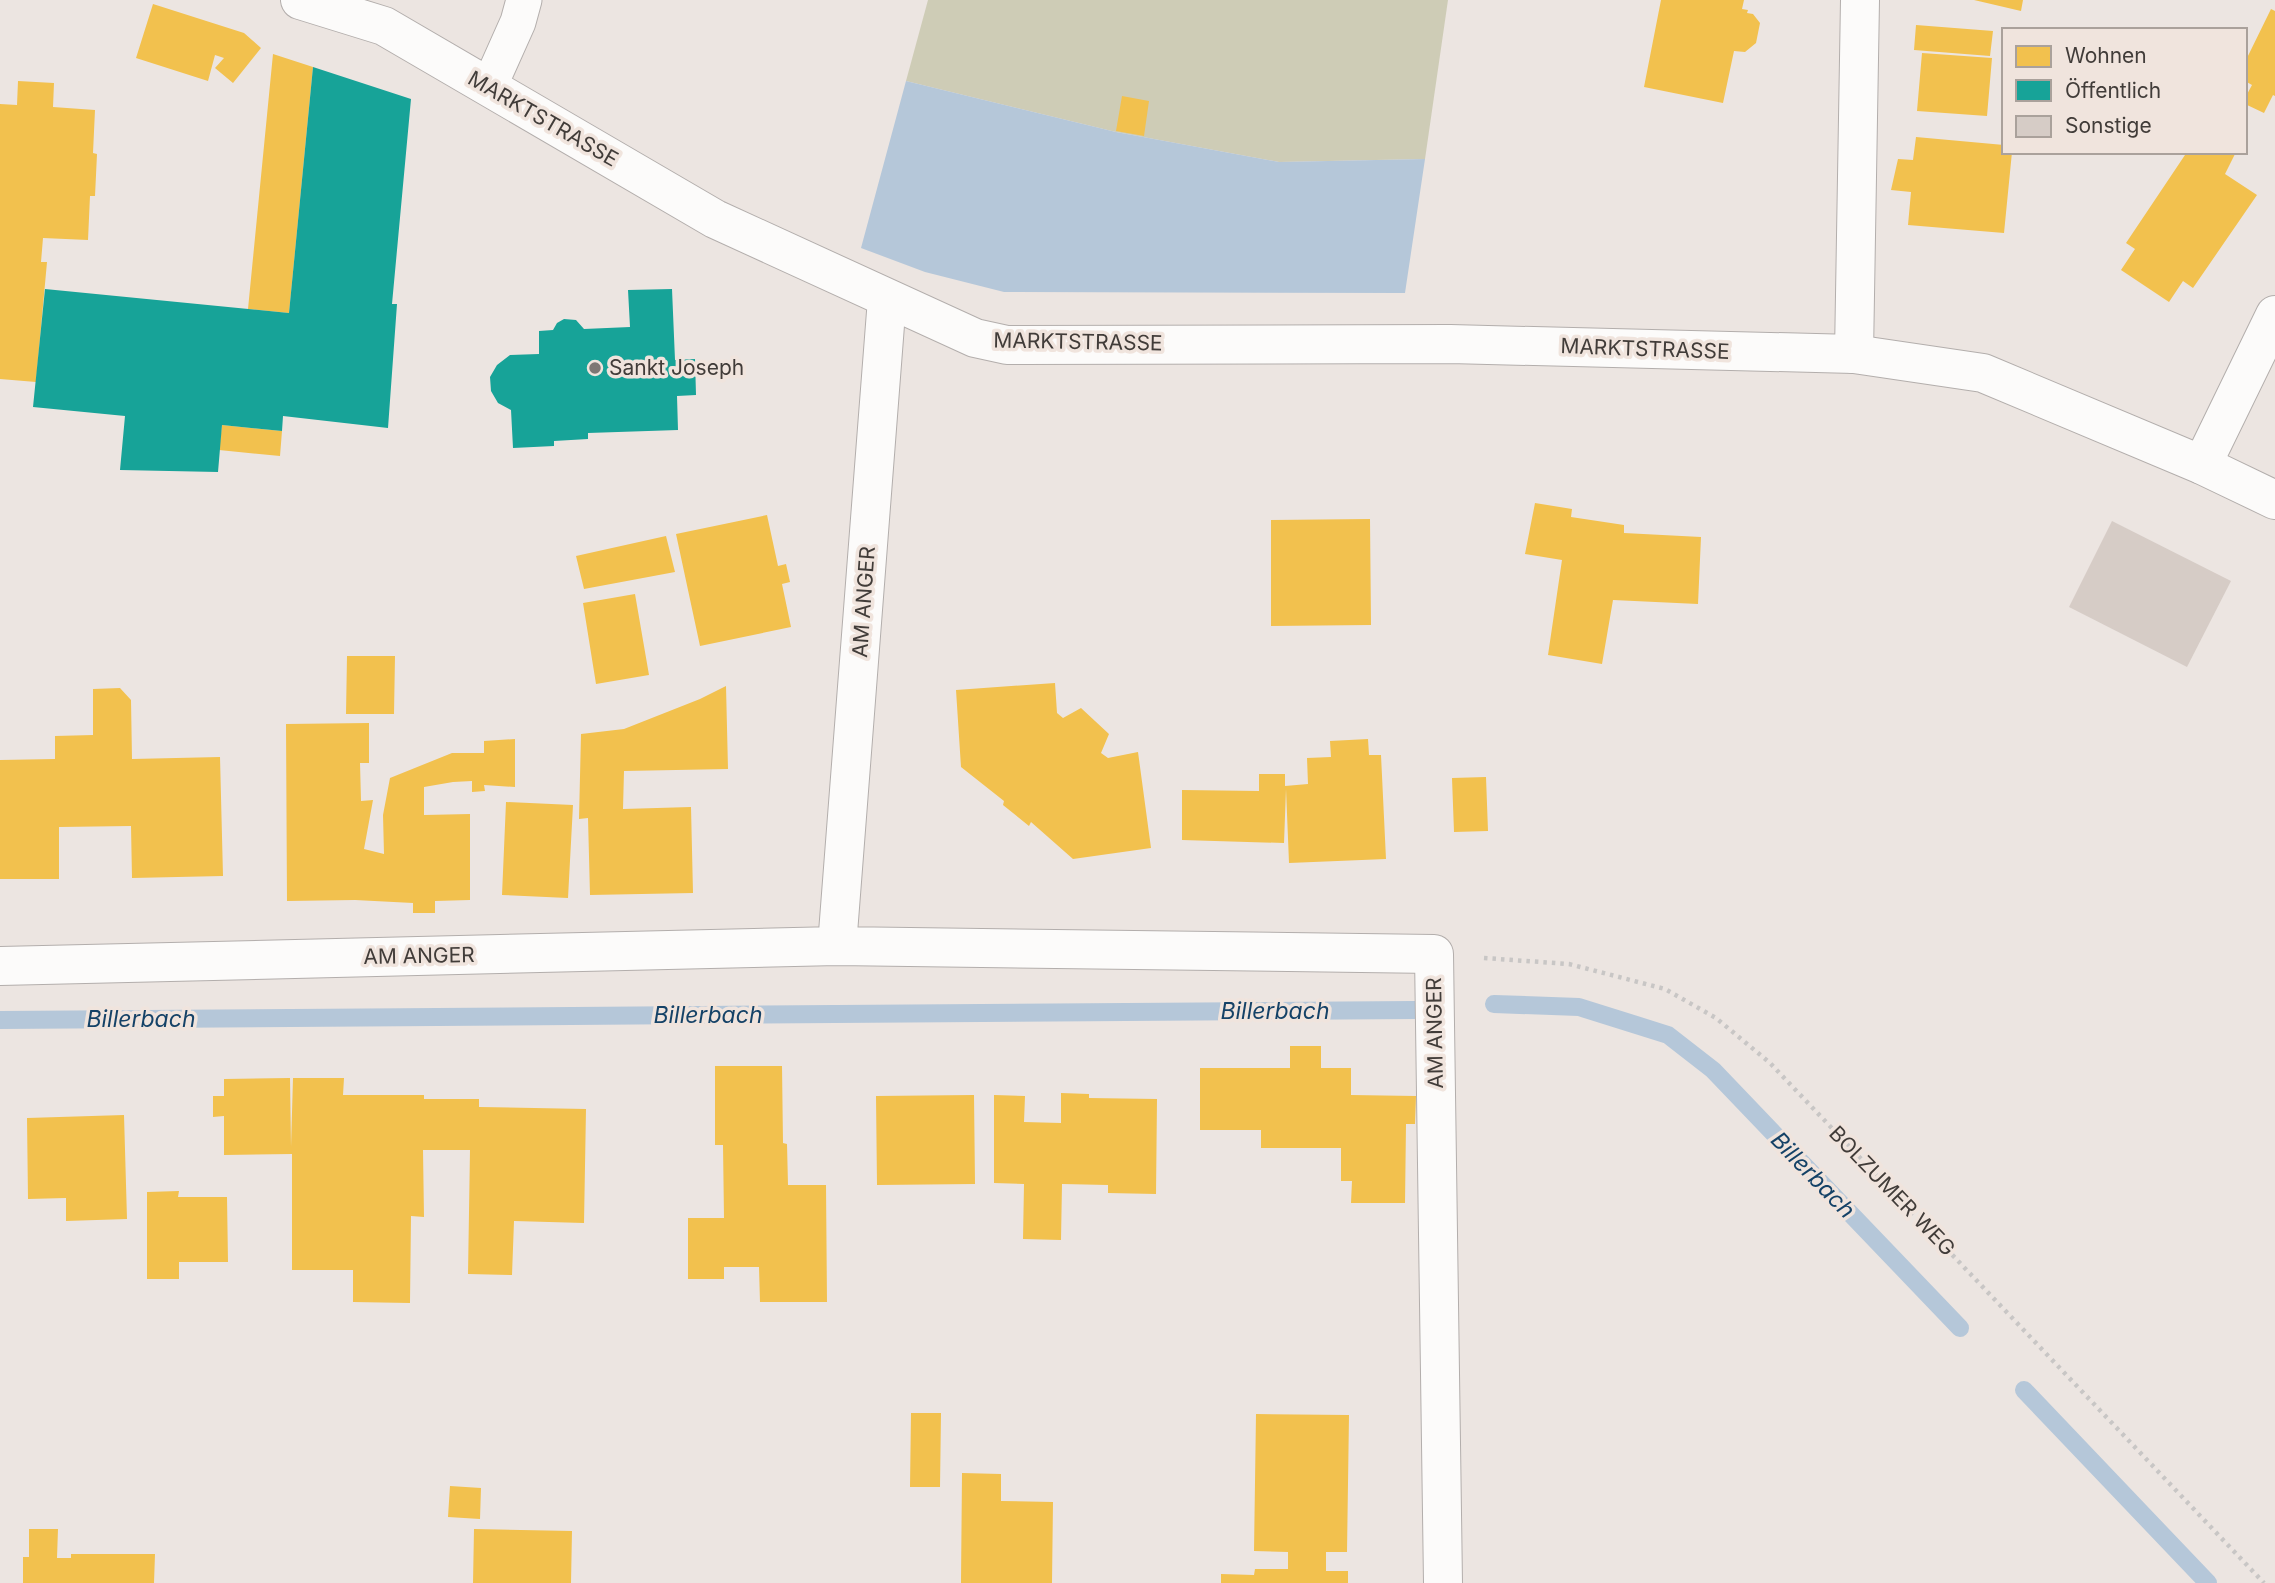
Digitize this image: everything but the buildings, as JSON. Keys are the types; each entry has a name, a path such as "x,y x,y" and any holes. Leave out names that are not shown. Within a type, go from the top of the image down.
{"street":[{"name":"MARKTSTRASSE","path":"300,0 384,26 715,219 975,338 1007,345 1450,344 1854,354 1983,373 2203,465 2275,500"},
{"path":"1854,354 1860,0"},
{"name":"AM ANGER","path":"837,946 887,299"},
{"path":"2203,465 2275,315"},
{"name":"AM ANGER","path":"0,966 837,946 1434,954 1443,1583"}],"lane":[{"path":"489,88 518,23 524,0"}],"path":[{"name":"BOLZUMER WEG","path":"1434,954 1569,964 1665,989 1716,1018 1770,1063 2264,1583"}],"shaded area":[{"path":"928,0 1448,0 1425,159 1279,162 1116,132 906,81"}],"water":[{"path":"906,81 1116,132 1279,162 1425,159 1405,293 1004,292 925,272 861,248"}],"waterway":[{"name":"Billerbach","path":"1494,1004 1579,1007 1668,1035 1713,1070 1960,1328"},
{"name":"Billerbach","path":"0,1020 1415,1010"},
{"name":"Billerbach","path":"2024,1390 2208,1583"}],"place":[{"name":"Sankt Joseph","path":"595,368"}]}
